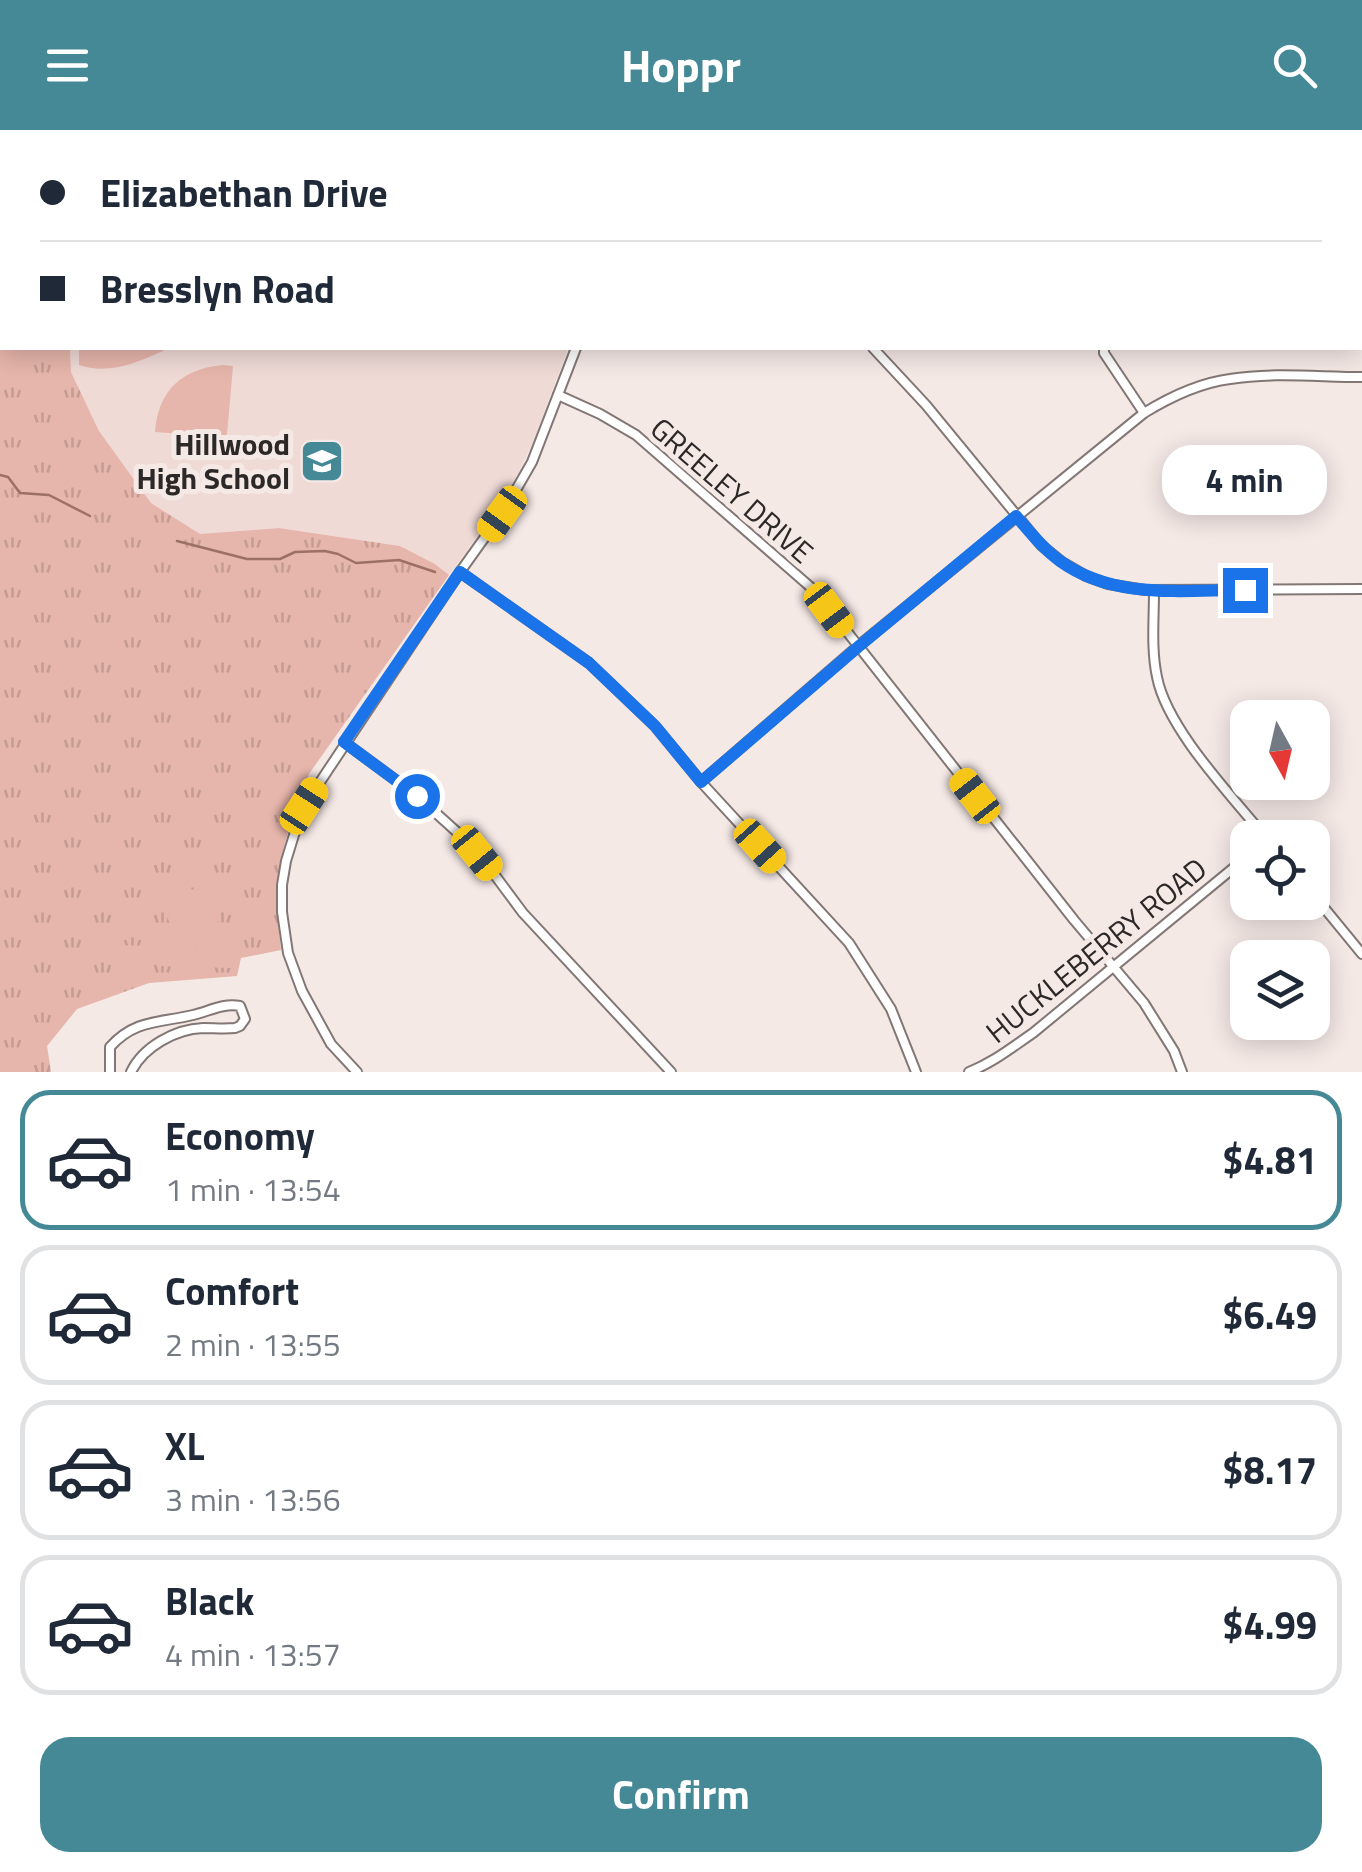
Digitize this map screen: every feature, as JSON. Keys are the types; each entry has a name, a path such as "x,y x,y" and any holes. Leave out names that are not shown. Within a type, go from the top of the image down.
{"street":[{"path":"357,1072 331,1044 302,992 288,953 282,912 286,861 302,809 505,510 532,462 575,350"},
{"path":"875,350 926,405 1044,548 1086,576 1108,584 1154,591 1362,589"},
{"path":"1104,350 1144,413"},
{"path":"701,782 858,647 1144,413 1190,390 1228,379 1362,377"},
{"name":"GREELEY DRIVE","path":"558,395 636,435 814,591 1144,1003 1174,1051 1182,1072"},
{"path":"460,572 589,663 655,726 701,782 849,943 891,1008 916,1072"},
{"path":"1154,591 1154,660 1166,703 1179,728 1252,820"},
{"path":"344,742 416,794 458,832 523,913 670,1072"},
{"name":"HUCKLEBERRY ROAD","path":"969,1072 1004,1055 1230,871"},
{"path":"1330,915 1362,954"},
{"path":"110,1072 110,1047 129,1031 223,1005 240,1006 244,1012 245,1020 235,1028 200,1028 160,1041 136,1062 131,1072"},
{"path":"151,1022 160,1041"}],"shaded area":[{"name":"Hillwood High School","path":"70,350 567,350 516,477 449,575 400,546 279,528 200,534 151,503 99,431 71,372"}],"green space":[{"path":"0,350 70,350 71,372 99,431 151,503 200,534 279,528 400,546 449,575 309,774 280,862 277,913 281,950 241,958 237,976 149,983 77,1009 47,1046 51,1072 0,1072"},
{"path":"79,350 164,350 111,368 79,365"},
{"path":"233,366 227,434 223,437 155,432 161,404 175,384 196,371"},
{"path":"172,889 219,890 218,922 171,923 168,920"},
{"path":"159,930 195,931 194,967 158,966"},
{"path":"197,932 233,933 231,968 196,967"},
{"path":"113,945 150,946 149,982 112,981"}],"waterway":[{"path":"0,475 8,477 20,493 49,495 90,516"},
{"path":"177,541 247,559 280,559 295,552 325,551 356,563 399,560 435,572"}],"place":[{"name":"Hillwood High School","path":"322,461"}],"route":[{"path":"417,796 344,742 460,572 589,663 640,710 701,782 1016,516 1062,562 1108,584 1154,591 1245,590"}]}
